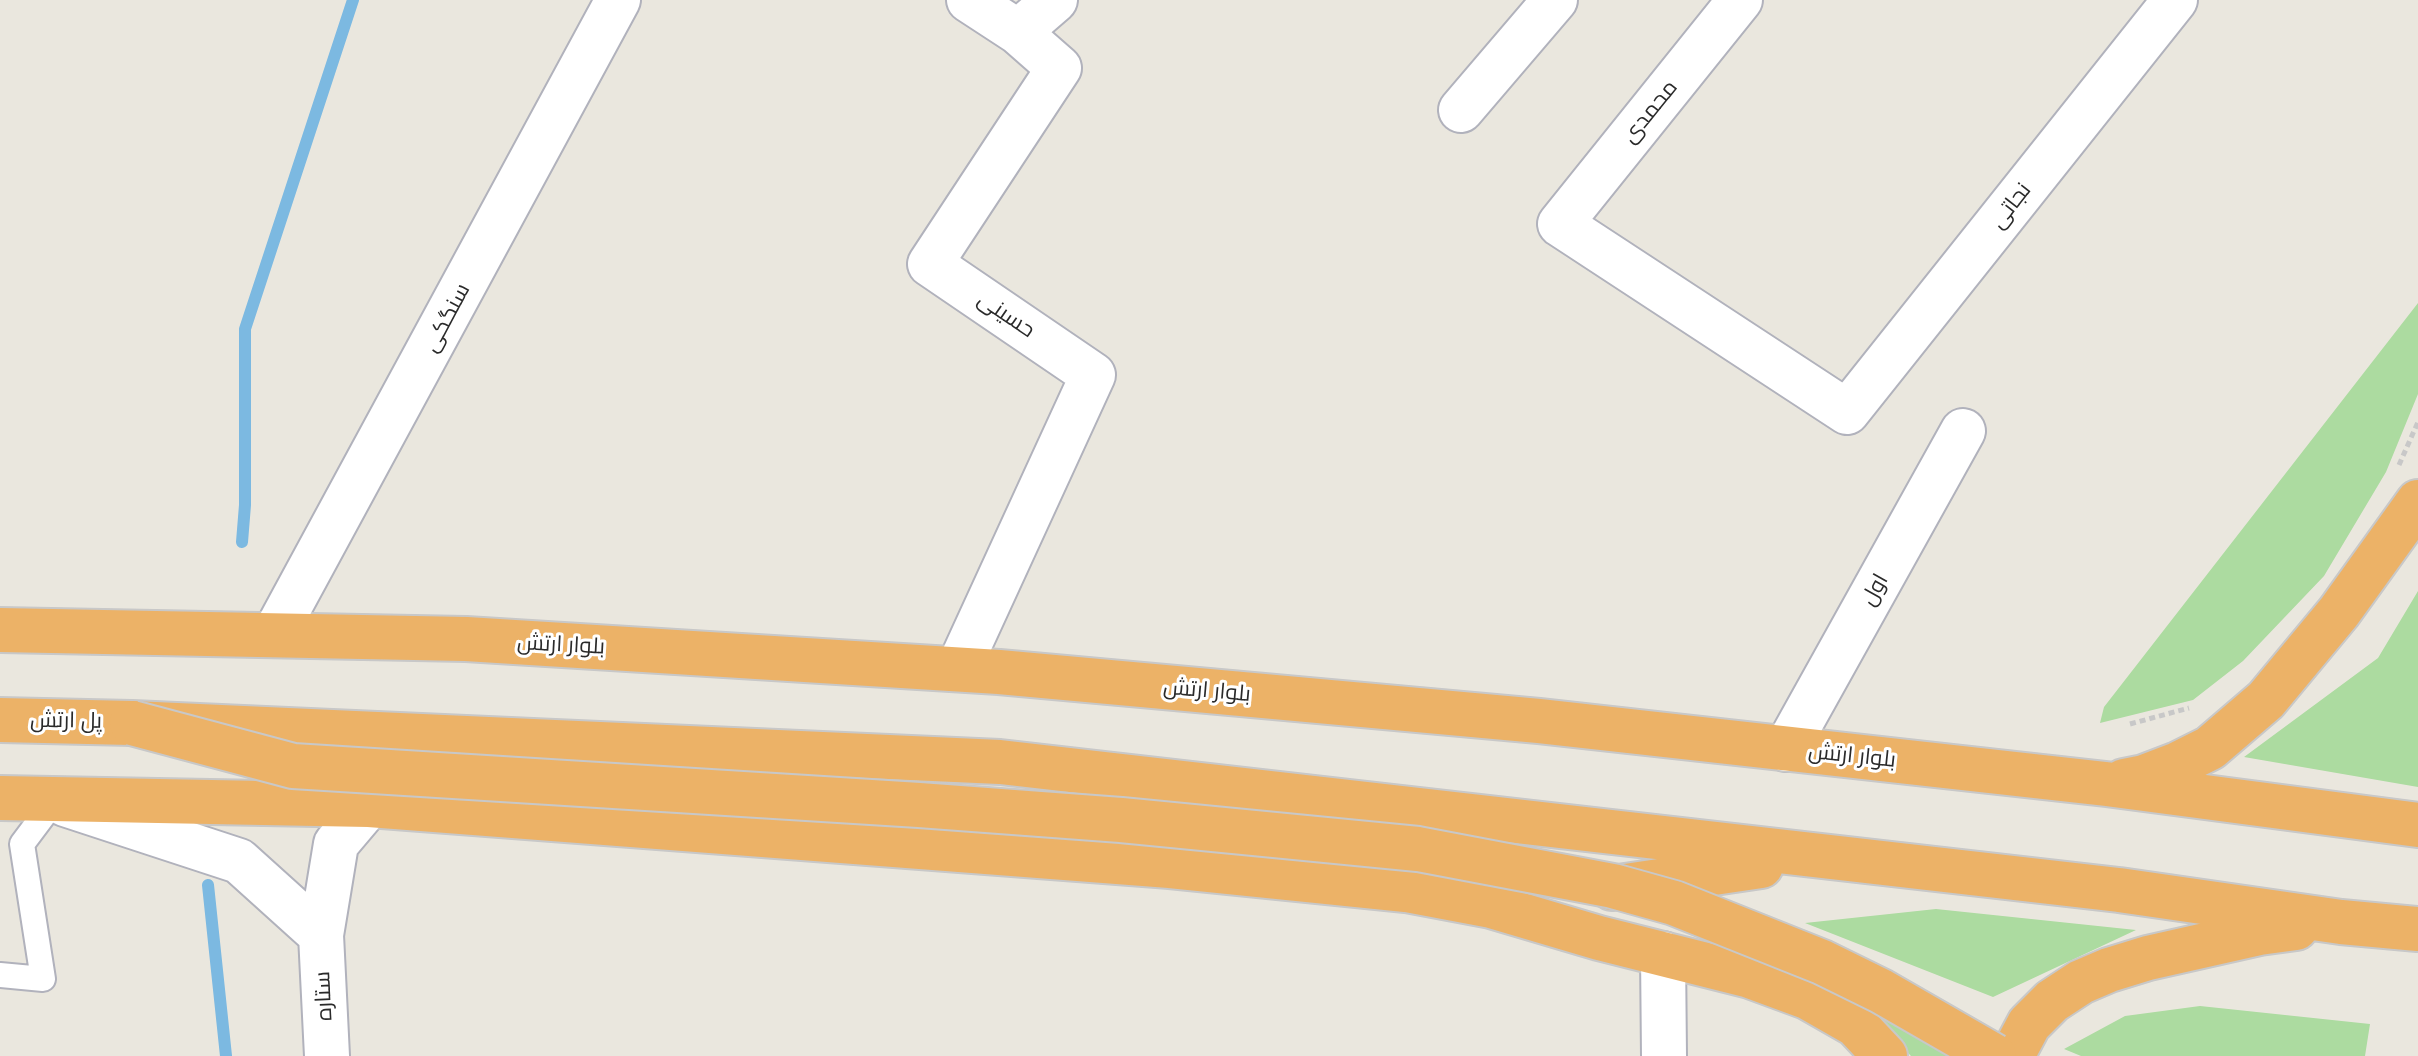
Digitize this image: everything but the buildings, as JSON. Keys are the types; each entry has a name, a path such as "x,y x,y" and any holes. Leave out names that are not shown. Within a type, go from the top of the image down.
{"highway":[{"path":"2106,784 2144,777 2178,764 2210,748 2234,729 2266,700 2322,634 2418,502"},
{"name":"بلوار ارتش","path":"0,630 466,639 958,669 1523,720 2106,784 2413,824"},
{"name":"پل ارتش","path":"0,720 132,723"},
{"path":"132,723 1000,762 2119,890 2341,922 2409,928"},
{"path":"132,723 293,766 1013,812 1418,849 1613,886 1674,903 1822,962 1881,991 1994,1056"},
{"path":"0,798 369,805 1170,866 1406,890 1491,906 1750,976 1807,997 1856,1025 1885,1056"},
{"path":"1491,906 1820,857"},
{"path":"2012,1056 2029,1024 2052,1001 2081,982 2109,970 2259,933 2341,922"}],"street":[{"name":"سنگکی","path":"274,635 618,0"},
{"path":"969,0 1018,32 1055,0"},
{"path":"1461,110 1555,0"},
{"name":"محمدی","path":"1740,0 1560,224 1847,412"},
{"name":"نجاتی","path":"1847,412 2175,0"},
{"name":"حسینی","path":"958,669 1093,375 930,264 1059,68 1018,32"},
{"name":"اول","path":"1786,749 1963,431"},
{"path":"55,800 239,861 321,935"},
{"name":"ستاره","path":"327,1056 321,935 336,844 369,805"},
{"path":"1663,954 1664,1056"}],"lane":[{"path":"0,975 43,979 22,844 55,800"}],"green space":[{"path":"2418,303 2418,394 2386,472 2324,576 2243,661 2193,700 2100,723 2104,707"},
{"path":"2418,591 2418,787 2244,757 2378,658"},
{"path":"1936,909 2136,930 1993,997 1805,923"},
{"path":"1843,997 1891,1015 1960,1056 1911,1056 1886,1030"},
{"path":"2200,1006 2370,1024 2365,1056 2081,1056 2064,1049 2125,1016"}],"waterway":[{"path":"242,542 245,505 245,329 353,0"},
{"path":"208,885 226,1056"}]}
